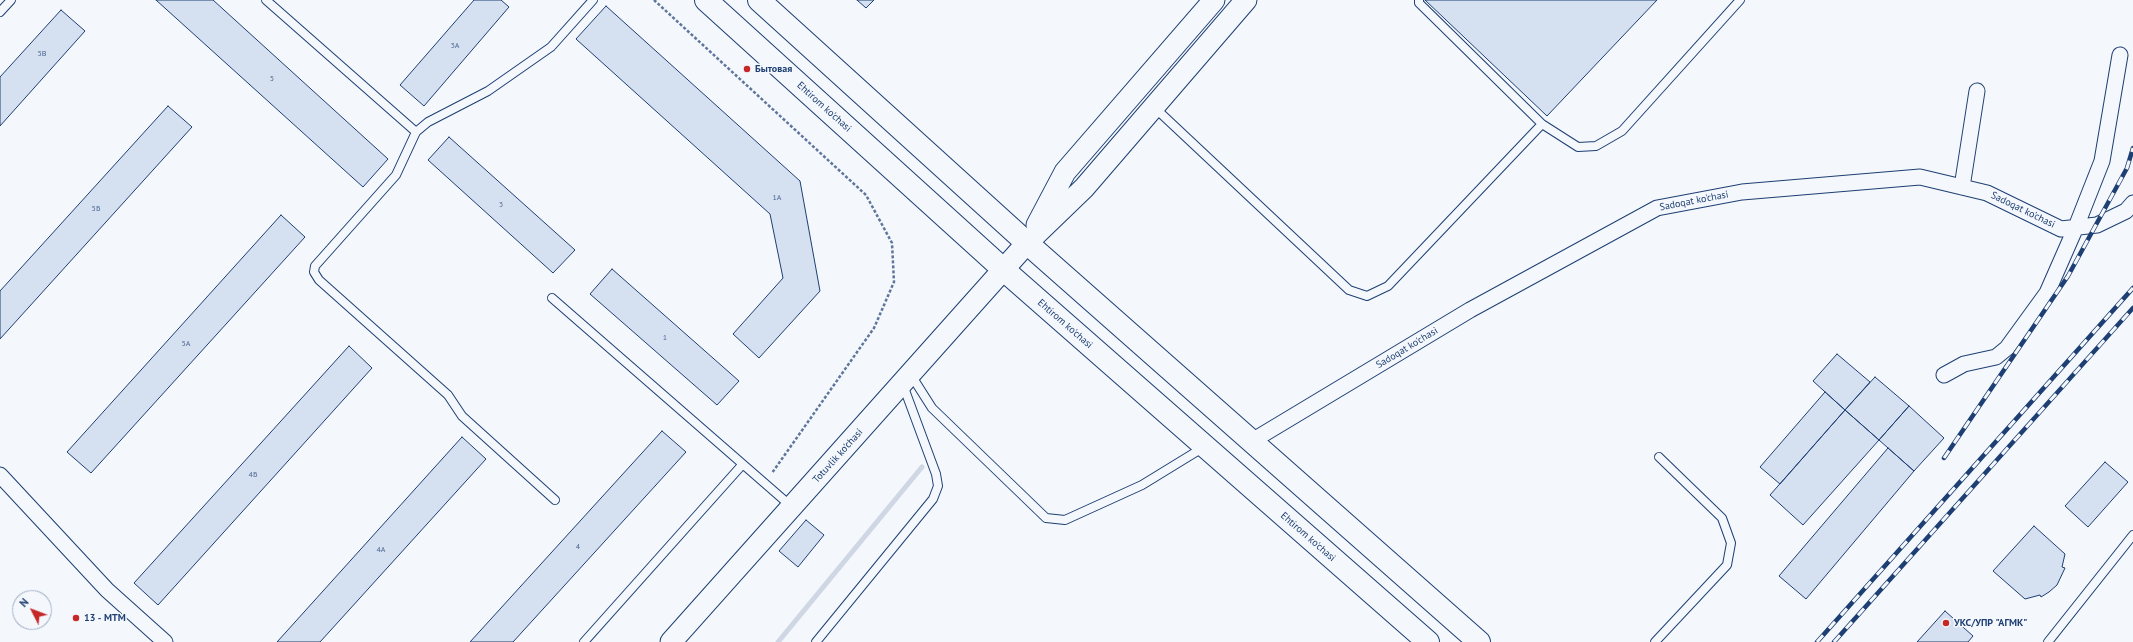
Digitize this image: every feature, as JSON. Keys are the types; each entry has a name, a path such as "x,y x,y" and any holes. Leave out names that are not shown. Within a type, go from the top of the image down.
{"main road":[{"name":"Ehtirom ko'chasi","path":"706,0 1004,270 1428,642"},
{"path":"759,0 1027,243 1479,642"},
{"path":"1027,243 1065,172 1214,0"},
{"path":"1027,243 1084,188 1246,0"},
{"name":"Totuvlik ko'chasi","path":"672,642 907,380 1027,243"}],"street":[{"path":"1944,375 1964,364 1996,357 2007,348 2047,293 2076,227 2102,161 2120,56"},
{"path":"1962,187 1977,91"},
{"name":"Sadoqat ko'chasi","path":"1252,441 1470,310 1658,208 1742,192 1920,177 1987,193 2061,229 2097,225 2126,211 2133,203"},
{"path":"1,478 107,590 165,642"}],"lane":[{"path":"0,12 11,0"},
{"path":"266,0 416,132"},
{"path":"555,500 462,416 448,395 319,280 314,272 315,266 396,175 416,132 428,122 488,91 551,47 593,0"},
{"path":"1419,0 1419,3 1542,124 1578,147 1596,146 1622,131 1740,0"},
{"path":"1154,107 1349,290 1367,296 1388,286 1542,124"},
{"path":"552,298 792,508"},
{"path":"907,380 932,408 1046,518 1065,520 1135,488 1205,446"},
{"path":"816,642 933,499 938,486 936,474 907,380"},
{"path":"1655,642 1727,565 1731,543 1722,518 1659,457"},
{"path":"584,642 742,465"},
{"path":"2048,642 2133,535"}],"path":[{"path":"654,0 866,195 892,243 894,282 874,328 764,484"}],"building":[{"path":"156,0 213,0 388,159 363,187"},
{"path":"474,0 501,0 509,7 424,106 400,85"},
{"path":"857,0 874,0 866,8"},
{"path":"1425,0 1657,0 1547,116"},
{"path":"606,6 800,181 820,291 759,358 733,334 783,278 770,214 576,39"},
{"path":"61,10 85,31 0,126 0,77"},
{"path":"168,106 192,127 0,339 0,291"},
{"path":"449,137 575,250 553,273 428,160"},
{"path":"281,215 305,237 91,473 67,452"},
{"path":"612,269 739,381 717,405 590,294"},
{"path":"349,346 372,368 158,605 134,583"},
{"path":"1837,354 1870,382 1845,410 1813,381"},
{"path":"1875,377 1909,406 1879,440 1845,410"},
{"path":"1825,392 1845,410 1780,484 1760,467"},
{"path":"1909,406 1944,438 1914,471 1879,440"},
{"path":"1845,410 1879,440 1803,525 1770,495"},
{"path":"662,431 686,452 513,642 470,642"},
{"path":"462,437 486,459 320,642 277,642"},
{"path":"1888,448 1914,471 1806,599 1779,576"},
{"path":"2105,462 2128,482 2088,527 2065,506"},
{"path":"806,520 824,535 798,567 779,551"},
{"path":"2034,526 2065,554 2062,567 2065,568 2057,585 2049,592 2041,597 2040,595 2025,599 1993,571"},
{"name":"УКС/УПР \"АГМК\"","path":"1945,611 1973,636 1968,642 1917,642"}],"waterway":[{"path":"778,642 922,467"}],"railway":[{"path":"1944,458 2068,276 2127,168 2133,148"},
{"path":"1817,642 2133,288"},
{"path":"1834,642 2133,308"}],"place":[{"name":"Бытовая","path":"747,69"},
{"name":"13 - MTM","path":"76,618"},
{"name":"УКС/УПР \"АГМК\"","path":"1946,623"}]}
